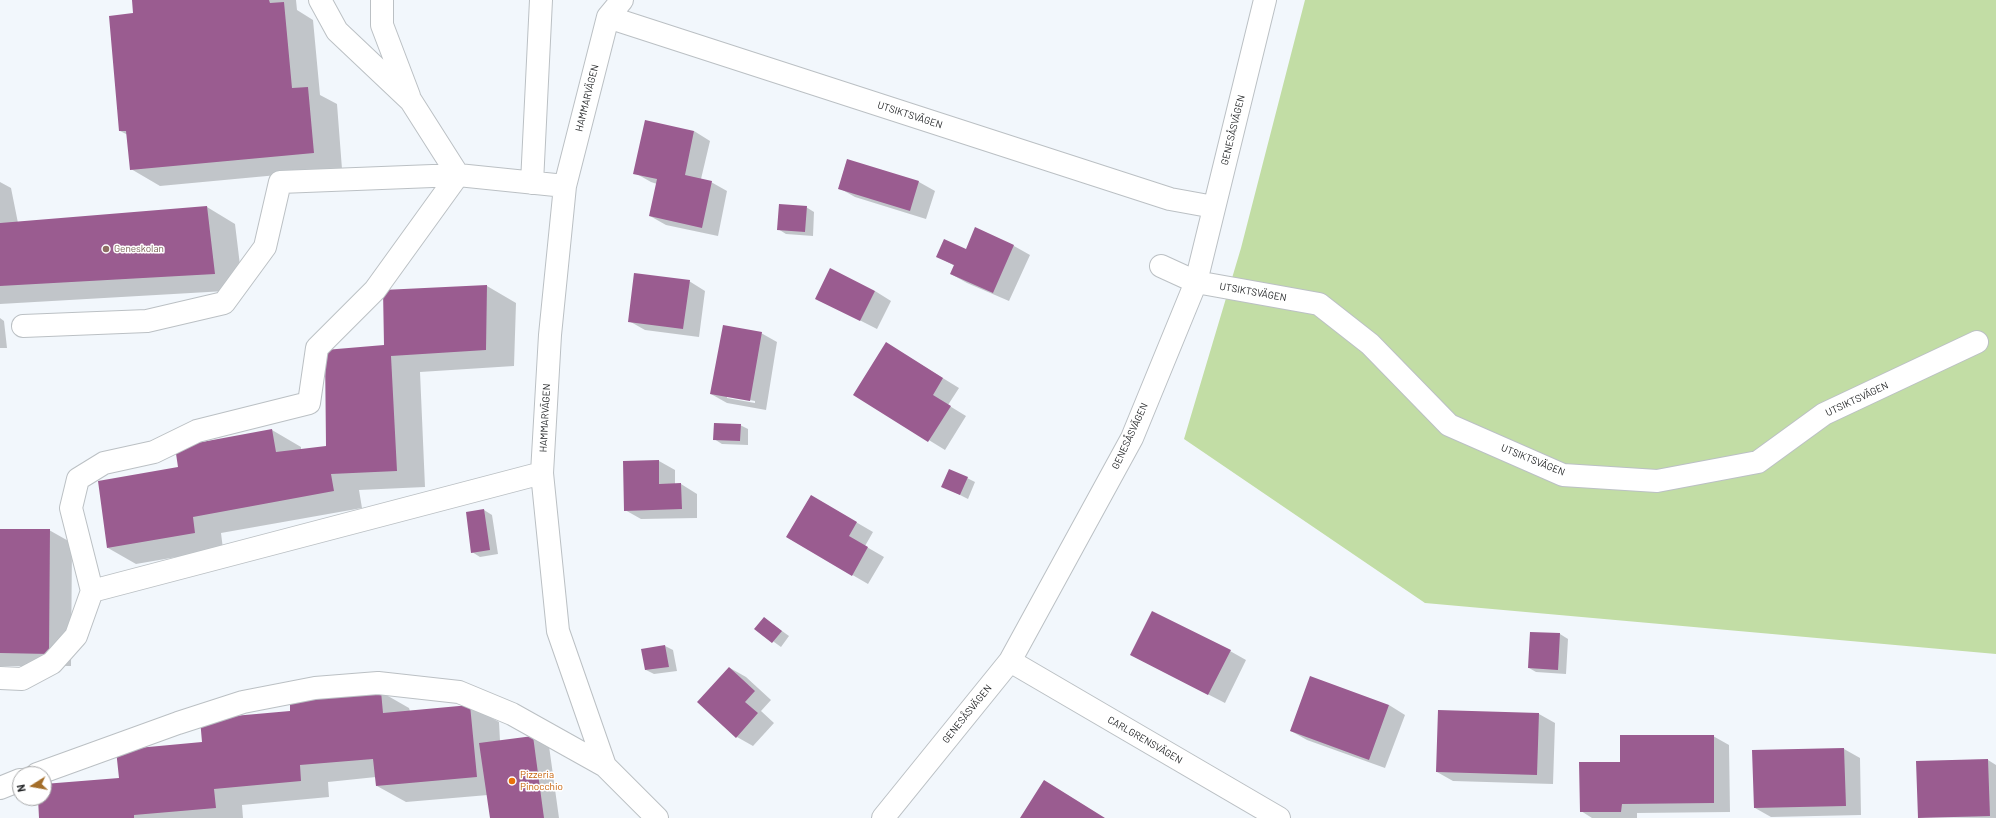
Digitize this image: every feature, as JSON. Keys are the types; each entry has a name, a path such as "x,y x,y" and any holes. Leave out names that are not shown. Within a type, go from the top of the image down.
{"street":[{"path":"320,0 338,31 411,101"},
{"path":"382,0 382,25 411,101 458,175"},
{"path":"532,183 541,0"},
{"name":"HAMMARVÄGEN","path":"622,0 608,16 565,186 550,335 542,473 558,631 605,766 652,816"},
{"name":"GENESÅSVÄGEN","path":"882,818 1010,661 1132,438 1196,282 1265,0"},
{"name":"UTSIKTSVÄGEN","path":"608,16 1170,199 1214,206"},
{"path":"0,678 22,679 52,663 76,636 92,591 72,508 78,479 104,463 154,452 197,431 309,403 317,348 375,290 458,175"},
{"path":"23,326 147,321 224,303 265,247 280,182 458,175 565,186"},
{"name":"UTSIKTSVÄGEN","path":"1160,266 1196,282 1319,304 1370,344 1449,425 1563,475 1657,481 1758,462 1824,414 1977,342"},
{"path":"92,591 542,473"},
{"name":"CARLGRENSVÄGEN","path":"1010,661 1279,818"},
{"path":"52,769 178,723 243,702 315,688 378,683 459,692 512,714 605,766"},
{"path":"0,788 12,783"}],"green space":[{"path":"1305,0 1996,0 1996,654 1425,603 1184,439 1241,248"}],"building":[{"path":"132,0 269,0 270,3 284,2 292,88 308,87 314,153 130,170 126,131 119,131 109,16 133,13"},
{"path":"645,120 694,131 685,175 712,181 702,228 649,216 657,179 633,174"},
{"path":"847,159 919,181 910,211 838,189"},
{"path":"779,204 807,206 805,232 777,230"},
{"name":"Geneskolan","path":"207,206 215,274 0,286 0,223"},
{"path":"975,227 1014,245 993,293 950,274 954,265 936,257 944,239 966,249"},
{"path":"830,268 875,291 860,321 815,299"},
{"path":"634,273 690,280 683,329 628,322"},
{"path":"487,285 486,350 391,356 397,471 331,474 334,491 193,517 195,533 107,548 98,481 178,467 175,447 272,429 276,452 326,446 325,350 384,345 383,290"},
{"path":"723,325 762,332 750,401 710,394"},
{"path":"886,342 943,378 933,395 951,406 928,442 853,395"},
{"path":"714,423 741,424 740,441 713,440"},
{"path":"659,460 659,484 681,483 682,509 624,511 623,461"},
{"path":"949,469 968,477 960,495 941,487"},
{"path":"811,495 857,522 849,536 868,547 852,576 786,537"},
{"path":"484,509 490,550 471,553 466,512"},
{"path":"0,529 50,529 49,654 0,653"},
{"path":"1152,611 1231,650 1208,695 1130,655"},
{"path":"764,617 782,631 772,643 754,629"},
{"path":"1530,632 1560,633 1558,670 1528,668"},
{"path":"665,645 669,667 645,670 641,649"},
{"path":"729,667 755,691 745,702 758,713 736,738 697,702"},
{"path":"1310,676 1389,705 1369,760 1290,731"},
{"path":"381,691 383,713 470,705 477,777 376,786 373,759 300,765 301,781 214,789 216,808 134,815 134,818 39,818 38,806 52,806 52,783 119,778 116,750 202,742 200,719 290,711 290,699"},
{"path":"1438,710 1539,713 1537,775 1436,772"},
{"path":"1620,735 1714,735 1714,803 1622,804 1621,812 1580,812 1579,762 1620,762"},
{"name":"Pizzeria Pinocchio","path":"533,736 544,818 490,818 479,743"},
{"path":"1844,748 1846,806 1754,808 1752,750"},
{"path":"1988,759 1990,816 1918,818 1916,761"},
{"path":"1044,780 1105,818 1020,818"}],"place":[{"name":"Geneskolan","path":"106,249"},
{"name":"Pizzeria Pinocchio","path":"512,781"}]}
